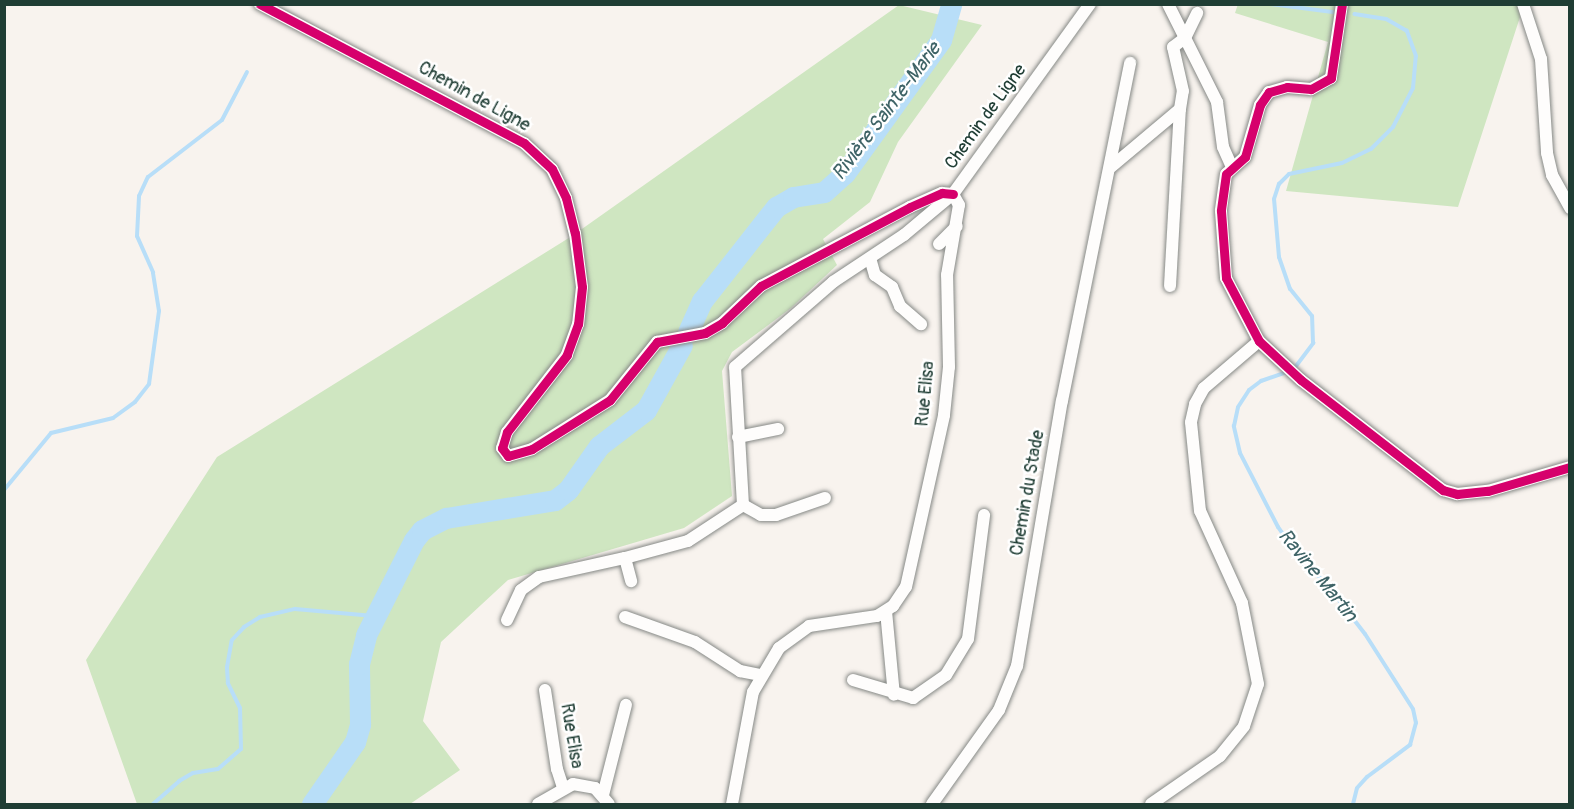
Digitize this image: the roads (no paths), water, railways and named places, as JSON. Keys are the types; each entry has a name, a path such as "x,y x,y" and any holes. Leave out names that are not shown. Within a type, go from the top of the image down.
{"street":[{"name":"Chemin de Ligne","path":"260,4 514,137 552,169 566,198 574,233 582,287 578,324 567,355 507,432 502,448 508,456 532,449 610,400 657,342 705,333 722,323 761,286 909,207 942,193 953,194 1090,4"},
{"path":"1168,4 1217,102 1223,147 1232,167"},
{"path":"1180,4 1183,33"},
{"path":"1342,4 1331,78 1311,90 1287,87 1269,92 1260,105 1245,157 1232,167 1223,183 1221,247 1226,278 1258,341 1301,380 1430,483 1457,494 1488,491 1569,467"},
{"path":"1523,4 1541,59 1547,153 1552,175 1569,208"},
{"path":"1170,286 1183,91 1173,47 1197,13"},
{"name":"Chemin du Stade","path":"932,804 999,710 1014,679 1062,401 1131,63"},
{"path":"1111,167 1180,109"},
{"name":"Rue Elisa","path":"886,611 906,587 913,565 944,415 949,367 947,275 959,205 953,194"},
{"path":"743,505 735,367 833,282 870,258 953,194"},
{"path":"939,244 957,226"},
{"path":"870,258 875,275 892,287 900,306 921,324"},
{"path":"1151,804 1220,756 1244,726 1258,684 1242,603 1200,511 1191,422 1195,404 1204,388 1258,341"},
{"path":"738,437 778,429"},
{"path":"743,505 761,515 776,515 825,498"},
{"path":"507,620 530,582 688,541 743,505"},
{"path":"853,680 894,695 913,698 936,685 966,645 984,515"},
{"path":"625,558 631,581"},
{"path":"913,565 925,558"},
{"path":"732,804 748,714 760,675 779,648 809,626 886,611 894,695"},
{"path":"625,617 695,642 740,671 760,675"},
{"name":"Rue Elisa","path":"545,690 556,769 563,787"},
{"name":"Rue Elisa","path":"538,804 563,787 586,784 606,800 626,705"}],"waterway":[{"name":"Rivière Sainte-Marie","path":"688,332 702,301 776,207 793,197 824,192 845,173 941,40 951,4"},
{"name":"Ravine Martin","path":"1271,4 1332,12"},
{"name":"Ravine Martin","path":"1353,804 1357,788 1367,777 1410,745 1416,723 1413,709 1365,634 1324,581 1304,564 1278,527 1240,453 1234,426 1238,407 1249,390 1261,381 1293,370 1313,343 1312,316 1290,289 1279,257 1274,199 1279,184 1289,174 1342,163 1371,149 1393,127 1413,88 1416,56 1407,31 1386,19 1354,14"},
{"path":"4,490 51,433 113,418 135,402 149,384 159,311 153,272 137,236 139,196 148,177 222,120 247,72"},
{"name":"Rivière Sainte-Marie","path":"312,804 355,742 360,724 359,664 366,635 414,540 422,530 446,518 555,500 568,490 599,446 646,410 682,345"},
{"path":"153,804 179,781 193,773 218,769 241,749 240,708 228,683 227,667 232,640 244,627 260,617 295,609 374,616"}]}
